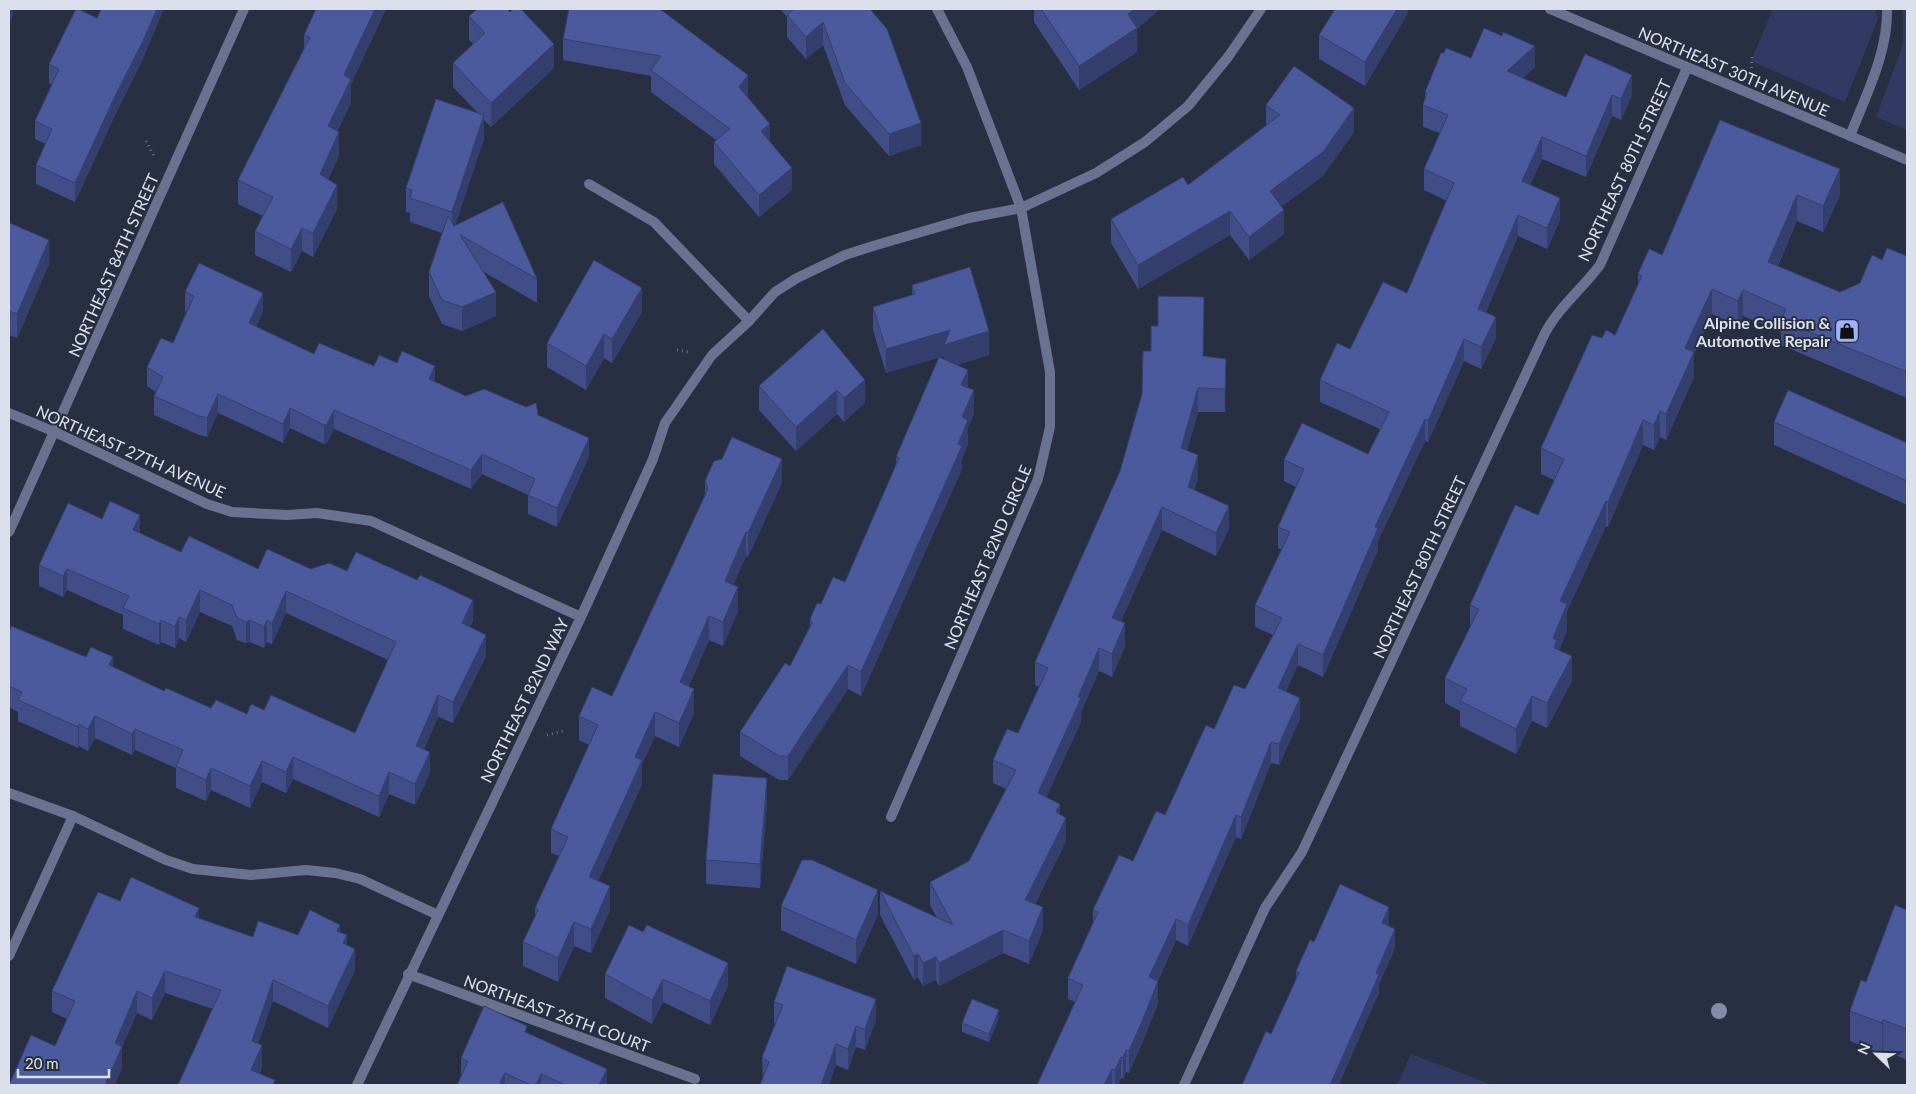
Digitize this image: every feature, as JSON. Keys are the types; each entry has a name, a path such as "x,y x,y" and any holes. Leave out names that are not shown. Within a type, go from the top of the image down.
{"street":[{"name":"NORTHEAST 84TH STREET","path":"9,532 244,9"},
{"name":"NORTHEAST 82ND CIRCLE","path":"892,817 1015,528 1028,504 1046,453 1052,400 1050,372 1022,208 967,67 937,9"},
{"name":"NORTHEAST 82ND WAY","path":"357,1085 408,974 438,916 581,617 653,459 665,423 707,362 731,336 749,321 775,292 797,278 845,255 968,218 1022,208 1096,173 1144,142 1188,106 1228,57 1261,9"},
{"name":"NORTHEAST 30TH AVENUE","path":"1550,9 1907,160"},
{"path":"1850,136 1881,56 1888,30 1888,9"},
{"name":"NORTHEAST 80TH STREET","path":"1184,1085 1265,908 1302,852 1545,334 1562,307 1586,283 1600,265 1687,68"},
{"path":"589,184 654,222 749,321"},
{"name":"NORTHEAST 27TH AVENUE","path":"9,413 55,432 207,504 232,512 287,515 317,513 371,521 581,617"},
{"path":"9,792 73,816 166,860 193,869 223,874 306,870 335,872 360,879 438,916"},
{"path":"9,956 73,816"},
{"name":"NORTHEAST 26TH COURT","path":"408,974 695,1079"}],"shaded area":[{"path":"1773,9 1875,9 1878,19 1845,102 1751,61"},
{"path":"1903,9 1907,9 1907,130 1876,117 1903,45"},
{"path":"1411,1054 1493,1085 1397,1085"}],"building":[{"path":"76,9 97,18 101,9 157,9 75,183 36,165 52,129 35,121 59,69 49,64"},
{"path":"316,9 375,9 344,75 351,79 328,126 339,132 320,174 337,185 313,233 302,228 291,249 255,231 273,197 238,180 310,37 304,35"},
{"path":"477,9 507,9 510,12 513,9 521,9 554,44 491,103 453,63 485,33 469,16"},
{"path":"569,9 660,9 748,75 739,87 770,124 761,131 792,168 759,195 714,142 730,129 651,70 661,56 563,39"},
{"path":"794,9 870,9 887,29 921,123 889,134 845,83 823,22 806,37 787,15"},
{"path":"1041,9 1134,9 1128,14 1137,28 1079,66"},
{"path":"1335,9 1397,9 1365,62 1319,35"},
{"path":"1484,28 1502,36 1503,32 1535,46 1507,71 1566,97 1585,54 1632,75 1621,99 1612,95 1586,156 1542,137 1522,181 1560,198 1547,228 1518,215 1478,309 1496,317 1481,347 1464,339 1428,421 1425,419 1375,527 1378,528 1323,655 1298,644 1278,688 1300,698 1279,744 1271,742 1241,817 1236,815 1188,925 1176,919 1149,977 1158,981 1129,1051 1126,1050 1115,1070 1112,1069 1104,1085 1037,1085 1083,985 1068,978 1098,912 1093,910 1119,855 1133,861 1156,811 1165,815 1206,725 1214,729 1234,685 1245,689 1282,618 1255,605 1290,532 1278,527 1304,469 1284,460 1302,423 1368,454 1389,412 1320,380 1337,343 1350,349 1383,282 1407,293 1454,183 1424,169 1448,115 1423,105 1427,93 1425,92 1441,53 1444,53 1446,48 1471,58"},
{"path":"1294,66 1354,108 1323,152 1270,191 1284,210 1249,237 1230,211 1138,265 1111,219 1183,177 1188,185 1280,115 1266,105"},
{"path":"436,99 484,115 452,212 410,198 412,190 406,188"},
{"path":"1720,120 1840,169 1823,206 1797,195 1768,262 1840,292 1860,283 1872,255 1882,260 1887,248 1907,256 1907,372 1781,320 1786,309 1743,290 1738,301 1712,289 1685,348 1694,352 1666,414 1660,411 1654,425 1643,420 1608,502 1606,501 1560,601 1567,604 1553,638 1557,640 1554,648 1572,656 1547,703 1532,696 1516,729 1460,701 1467,689 1445,678 1479,609 1470,605 1515,505 1538,515 1564,459 1541,448 1592,335 1602,338 1606,330 1615,335 1642,276 1638,274 1649,249 1662,255"},
{"path":"503,202 537,279 460,235 496,292 462,307 442,300 429,272 448,216 454,226"},
{"path":"10,223 49,240 17,314 9,311"},
{"path":"594,260 642,288 612,339 604,334 586,366 547,343"},
{"path":"199,263 263,293 249,323 314,354 319,343 374,366 379,355 397,363 402,351 435,366 429,379 466,396 484,389 526,407 536,403 538,415 589,438 557,508 528,495 535,479 482,454 471,470 334,410 327,424 324,425 290,408 283,424 218,394 207,418 154,396 163,377 147,367 161,338 173,343 194,296 185,292"},
{"path":"970,267 989,331 944,345 950,330 886,349 873,307 915,294 912,285"},
{"path":"1158,296 1204,297 1203,356 1226,359 1225,389 1198,388 1181,448 1198,455 1188,487 1229,506 1216,533 1162,507 1112,618 1125,623 1112,654 1099,648 1078,697 1081,698 1038,793 1060,804 1056,812 1066,818 1025,900 1043,907 1029,941 1003,930 939,963 936,957 923,963 918,954 914,956 880,891 953,925 930,882 969,861 1016,770 993,760 1007,729 1018,733 1048,668 1035,662 1120,471 1142,394 1143,351 1151,351 1151,326 1158,326"},
{"path":"823,329 865,380 844,398 837,390 796,427 759,386"},
{"path":"939,357 968,370 961,385 974,390 962,417 968,420 958,444 962,446 861,672 848,665 788,756 779,756 740,732 785,663 790,666 812,623 810,619 817,603 821,604 833,577 845,582 899,458 896,457"},
{"path":"1788,390 1907,443 1907,481 1774,422"},
{"path":"732,437 782,459 748,533 746,532 725,581 738,587 723,622 709,616 680,682 694,689 679,723 655,712 635,757 642,760 589,877 610,886 591,929 574,922 558,958 523,942 538,910 535,908 568,837 551,829 598,725 579,716 592,687 612,696 708,489 705,481 714,461 722,459"},
{"path":"110,501 140,515 133,530 181,552 189,536 258,569 267,549 311,569 329,563 347,571 356,552 417,580 420,575 473,600 462,623 486,635 453,702 438,695 416,746 430,752 415,784 389,772 379,796 293,757 286,772 262,761 250,786 211,768 206,780 176,766 183,750 135,729 132,734 95,716 88,729 79,724 78,727 18,700 22,692 9,686 9,632 11,626 86,657 91,647 113,657 109,665 164,691 166,688 211,708 216,700 247,714 251,704 264,710 271,695 355,733 396,642 286,591 272,623 267,620 264,627 250,620 246,622 237,618 232,605 200,590 186,620 179,617 175,627 161,620 159,624 123,608 129,596 67,569 63,576 39,565 68,503 102,519"},
{"path":"713,774 767,778 760,864 706,860"},
{"path":"802,860 812,860 878,890 856,940 781,906"},
{"path":"131,877 199,908 195,917 253,937 258,921 298,935 310,910 340,925 337,931 347,935 343,943 355,949 328,1006 273,980 252,1041 262,1045 251,1070 275,1080 273,1085 178,1085 221,990 165,971 152,998 137,991 115,1043 122,1047 105,1085 9,1085 31,1035 55,1046 75,1001 52,991 98,892 120,901"},
{"path":"1340,884 1389,907 1382,923 1395,929 1376,973 1379,974 1330,1085 1242,1085 1266,1031 1271,1034 1299,973 1296,971 1310,940 1314,942"},
{"path":"1895,905 1907,910 1907,1029 1883,1020 1882,1023 1850,1011 1861,980 1866,982"},
{"path":"629,925 643,932 647,925 728,963 710,1001 663,979 652,1000 605,974"},
{"path":"787,966 876,999 865,1029 856,1026 848,1049 836,1044 821,1085 760,1085 769,1062 762,1057 783,1005 774,1002"},
{"path":"972,999 999,1010 989,1034 962,1023"},
{"path":"484,1006 527,1026 525,1032 607,1069 599,1085 566,1085 541,1074 536,1085 531,1085 505,1073 499,1085 457,1085 468,1061 461,1058"}],"place":[{"name":"Alpine Collision & Automotive Repair","path":"1847,331"}]}
